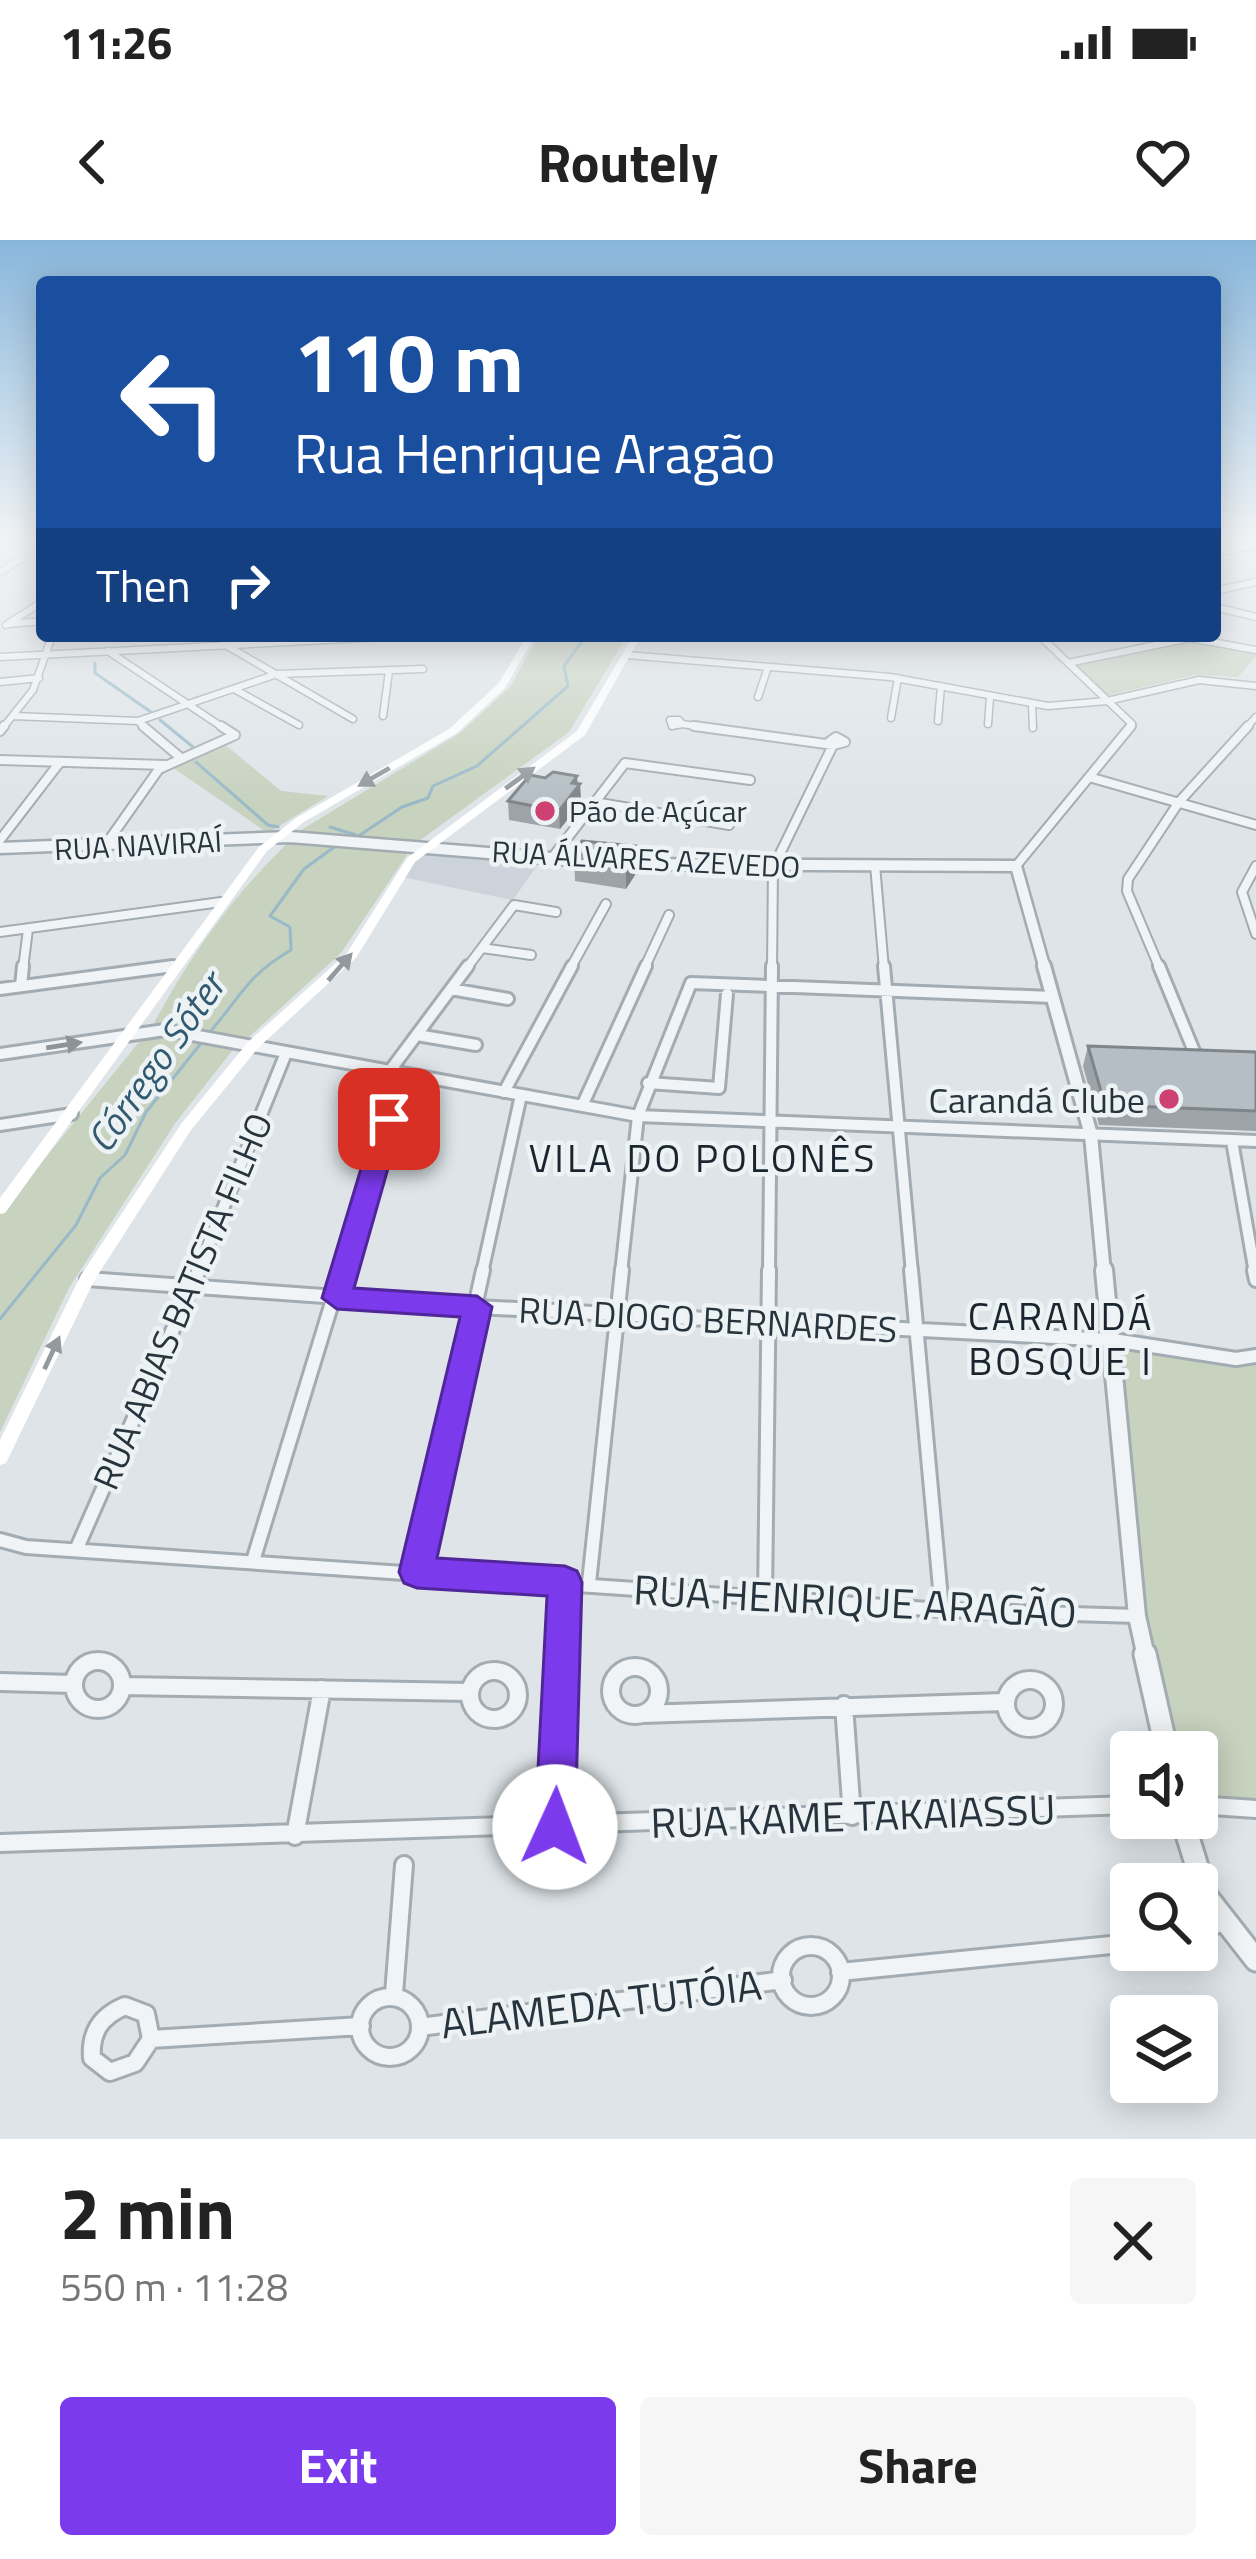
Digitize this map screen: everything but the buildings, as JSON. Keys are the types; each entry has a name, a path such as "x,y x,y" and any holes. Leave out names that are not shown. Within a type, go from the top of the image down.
{"main road":[{"path":"0,1209 221,902 276,838 453,731 502,686 528,642"},
{"path":"0,1458 87,1280 168,1151 253,1045 340,968 399,874 425,847 581,733 634,642"}],"street":[{"path":"0,731 39,678 51,642"},
{"path":"0,657 203,642"},
{"path":"230,642 353,719"},
{"path":"1046,642 1132,729 1016,866 1091,1135 1137,1616 1162,1731"},
{"path":"1068,663 1170,642"},
{"path":"1212,642 1256,650"},
{"path":"0,760 165,765 236,735 106,650"},
{"path":"627,655 898,678 1032,705 1107,701 1199,680 1256,686"},
{"path":"758,698 769,668"},
{"path":"13,716 138,721 277,674 423,669"},
{"path":"383,716 389,670"},
{"path":"0,682 39,678"},
{"path":"891,718 898,678"},
{"path":"938,721 940,686"},
{"path":"234,689 299,725"},
{"path":"988,724 990,697"},
{"path":"1032,705 1033,728"},
{"path":"1198,1061 1126,890 1132,866 1180,802 1256,717"},
{"path":"138,721 181,758"},
{"path":"682,724 831,743 772,868 765,1598"},
{"path":"0,844 60,761"},
{"path":"552,858 618,770 632,762 750,780"},
{"path":"104,848 165,765"},
{"path":"1089,777 1256,826"},
{"path":"594,802 729,825"},
{"name":"RUA ÁLVARES AZEVEDO","path":"276,838 772,868 1016,866"},
{"name":"RUA NAVIRAÍ","path":"0,844 104,848 276,838"},
{"path":"875,865 942,1610"},
{"path":"1256,866 1242,892 1256,934"},
{"path":"0,932 221,902"},
{"path":"504,1092 606,904"},
{"path":"253,1561 337,1298 396,1073 417,1035 514,905 556,912"},
{"path":"582,1106 669,915"},
{"path":"21,986 28,929"},
{"path":"482,947 531,956"},
{"path":"0,989 176,966"},
{"path":"589,1583 638,1116 691,983 1052,998"},
{"path":"451,989 508,999"},
{"path":"648,1083 719,1088 727,994"},
{"path":"0,1054 127,1035 191,1034 638,1116 1256,1141"},
{"path":"417,1035 476,1046"},
{"name":"RUA ABIAS BATISTA FILHO","path":"77,1548 286,1053"},
{"path":"1070,1056 1091,1057"},
{"path":"1177,1060 1218,1062"},
{"path":"417,1572 520,1095"},
{"path":"0,1125 72,1114"},
{"path":"1232,1141 1256,1280"},
{"name":"RUA DIOGO BERNARDES","path":"87,1280 477,1307 1113,1340 1237,1359 1256,1356"},
{"name":"RUA HENRIQUE ARAGÃO","path":"0,1540 942,1610 1137,1616"},
{"path":"555,1827 565,1582"},
{"path":"0,1682 74,1684 100,1662 120,1667 123,1686 110,1702 90,1709 75,1701 74,1684"},
{"path":"123,1686 470,1692"},
{"path":"296,1836 322,1689"},
{"path":"642,1714 1004,1702"},
{"path":"844,1705 852,1816"},
{"name":"RUA KAME TAKAIASSU","path":"0,1844 1110,1806"},
{"path":"1218,1806 1256,1809"},
{"path":"394,1994 404,1864"},
{"path":"1218,1924 1256,1960"},
{"path":"840,1972 1110,1943"},
{"path":"799,1947 824,1950 840,1972 836,1995 818,2007 796,2001 783,1980 783,1966 799,1947"},
{"name":"ALAMEDA TUTÓIA","path":"420,2026 783,1980"},
{"path":"394,1994 408,1999 418,2010 420,2026 409,2050 387,2060 367,2050 361,2026 373,2003 394,1994"},
{"path":"151,2038 361,2026"}],"shaded area":[{"path":"426,847 543,857 513,900 397,876"}],"green space":[{"path":"536,642 623,642 569,732 419,841 298,832 460,733 510,687"},
{"path":"1175,642 1256,651 1238,677 1195,675 1105,696 1072,663"},
{"path":"222,742 281,791 328,796 268,833 169,765"},
{"path":"291,840 409,852 341,953 249,1037 154,1023 215,926"},
{"path":"161,1036 236,1046 176,1122 69,1288 0,1432 0,1214 139,1042"},
{"path":"1115,1345 1256,1365 1256,1809 1218,1806 1218,1731 1173,1731 1145,1624"}],"waterway":[{"name":"Córrego Sóter","path":"357,837 402,807 428,798 433,786 477,766 568,686 564,666 582,642"},
{"path":"95,663 95,673 151,712"},
{"path":"160,720 193,747"},
{"path":"196,762 268,825 278,827"},
{"path":"330,827 356,835"},
{"name":"Córrego Sóter","path":"208,1034 253,978 291,950 290,927 270,916 304,869 337,845"},
{"name":"Córrego Sóter","path":"0,1319 76,1225 100,1178 125,1155 146,1112 202,1042"}],"place":[{"name":"Pão de Açúcar","path":"545,811"},
{"name":"Carandá Clube","path":"1169,1099"}],"district":[{"name":"VILA DO POLONÊS","path":"703,1157"},
{"name":"CARANDÁ BOSQUE I","path":"1061,1338"}],"route":[{"path":"389,1119 337,1298 477,1307 417,1572 565,1582 555,1827"}]}
